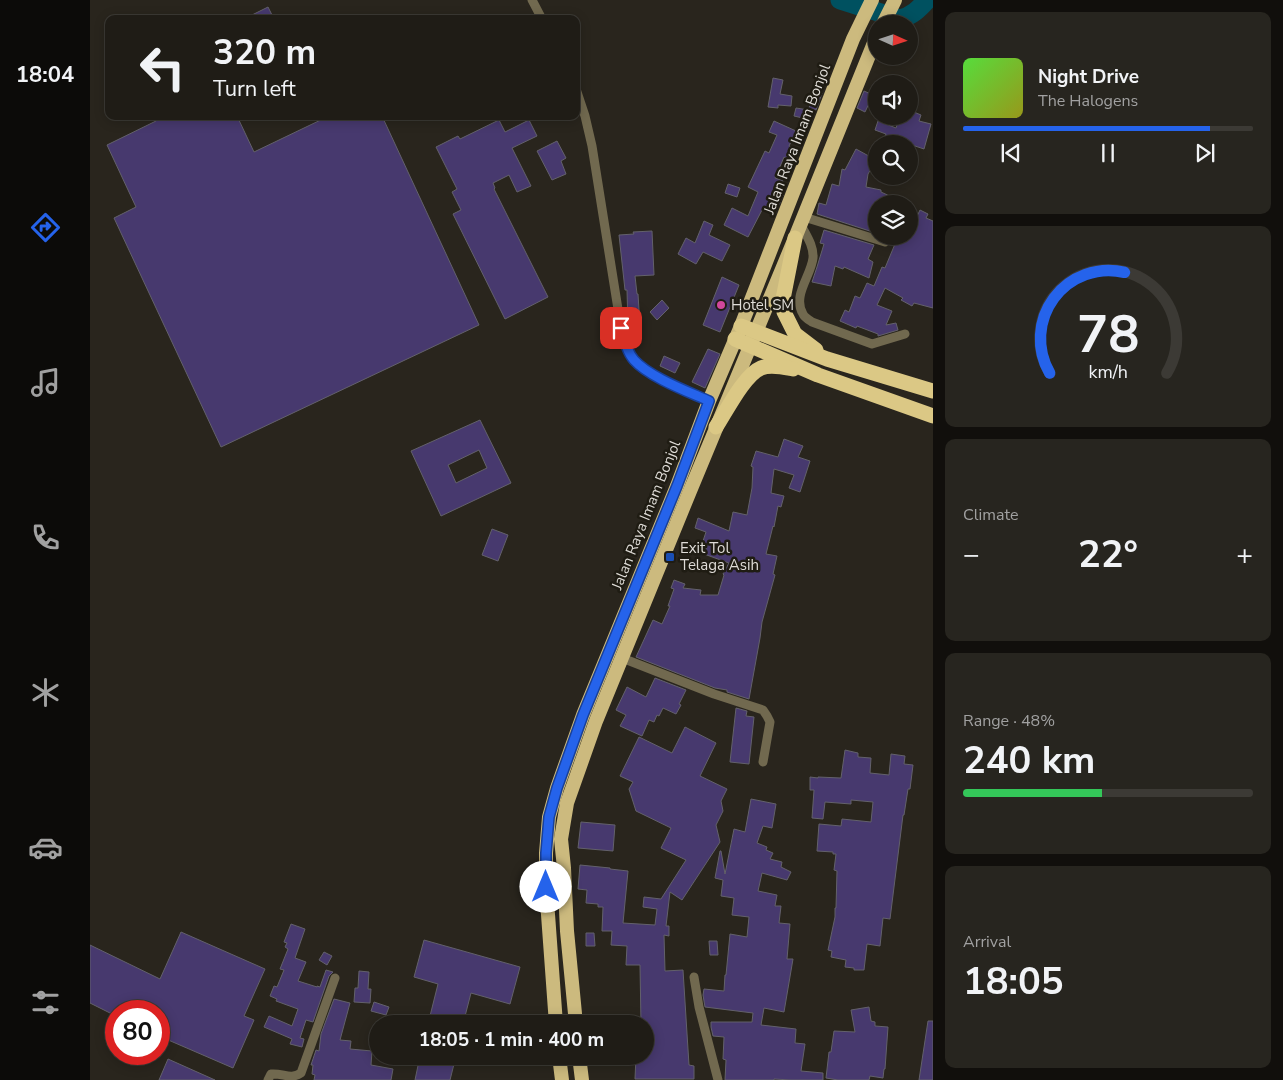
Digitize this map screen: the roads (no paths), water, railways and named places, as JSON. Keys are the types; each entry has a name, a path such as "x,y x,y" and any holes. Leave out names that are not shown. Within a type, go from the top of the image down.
{"highway":[{"name":"Jalan Raya Imam Bonjol","path":"555,1015 546,887 546,853 549,817 557,788 583,715 677,486 855,34 872,0"},
{"path":"888,15 895,0"},
{"name":"Jalan Raya Imam Bonjol","path":"575,1015 561,839 567,803 596,721 800,227 868,57"},
{"path":"800,227 783,299 784,312 795,334 827,358"},
{"path":"738,333 933,391"},
{"path":"754,339 818,375"},
{"path":"716,428 742,386 752,374 762,368 778,366 818,375 933,416"},
{"path":"560,1065 562,1080"},
{"path":"580,1065 582,1080"}],"street":[{"path":"532,0 540,15"},
{"path":"580,101 592,146 625,344 634,360 643,368 661,379 709,401"},
{"path":"800,227 868,239"},
{"path":"800,227 810,244 813,257 800,296 803,316 812,322 872,344 905,334"},
{"path":"622,658 714,694 763,710 770,722 763,762"},
{"path":"694,977 699,1007 718,1080"},
{"path":"268,1080 271,1074 275,1073 291,1079 301,1073 335,978"}],"waterway":[{"path":"840,0 900,19 915,12 927,0"}],"place":[{"name":"Hotel SM","path":"721,305"},
{"name":"Exit Tol Telaga Asih","path":"670,557"}]}
